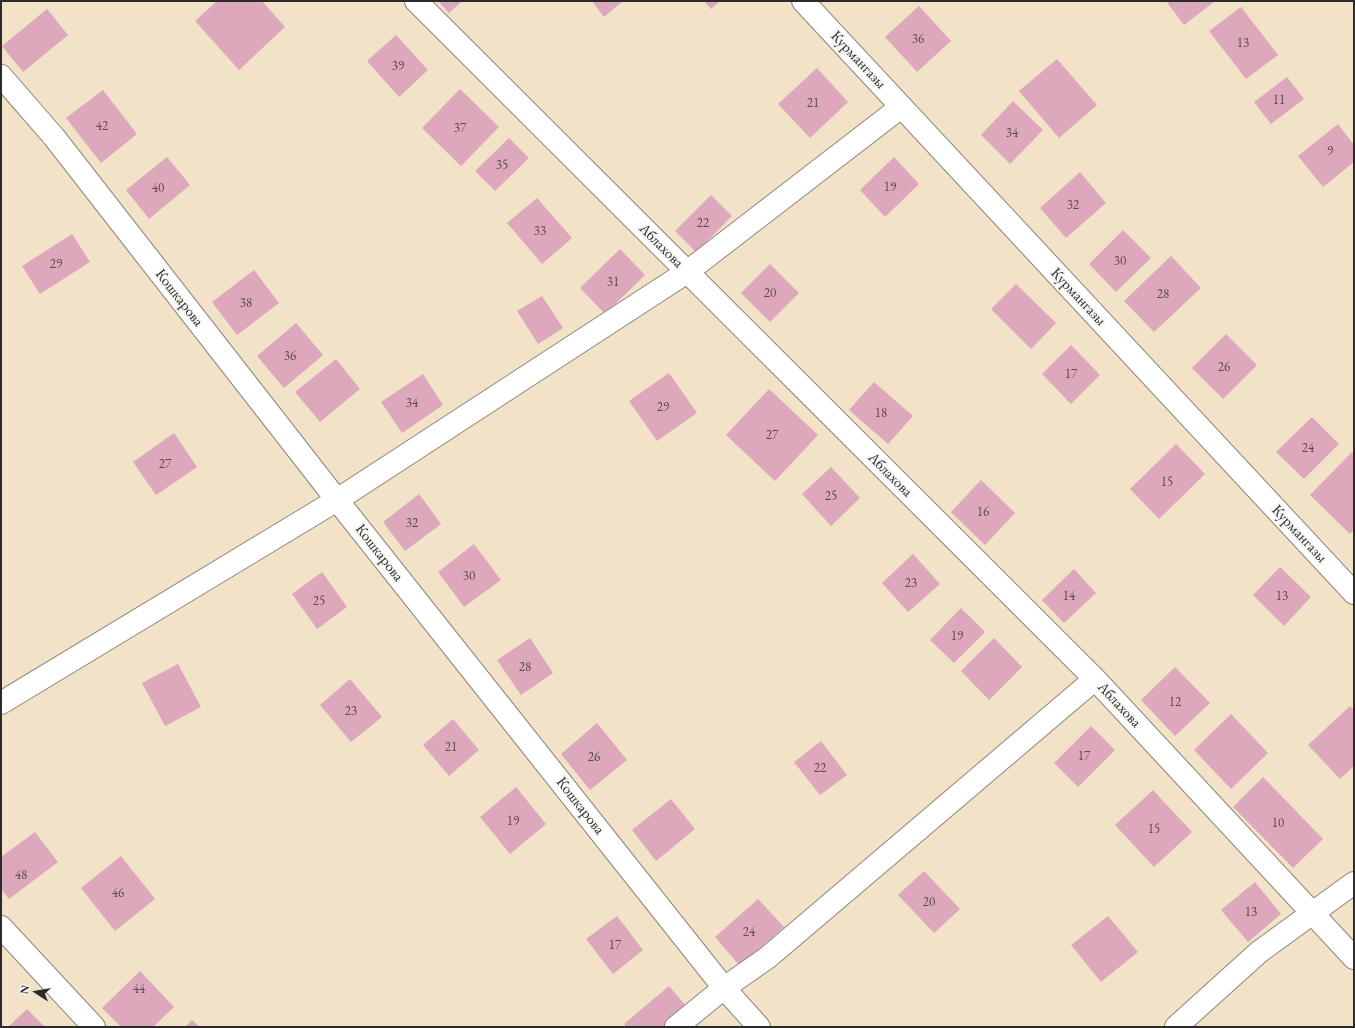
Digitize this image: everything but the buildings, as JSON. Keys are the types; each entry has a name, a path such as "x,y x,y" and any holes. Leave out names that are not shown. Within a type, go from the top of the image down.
{"street":[{"name":"Аблахова","path":"416,1 1095,679 1354,958"},
{"name":"Курмангазы","path":"803,1 1354,594"},
{"name":"Кошкарова","path":"1,76 54,137 337,500 724,988 759,1027"},
{"path":"1,703 337,500 686,272 901,107"},
{"path":"676,1027 724,988 767,958 1095,679"},
{"path":"1176,1027 1259,952 1354,883"},
{"path":"1,927 94,1027"}]}
